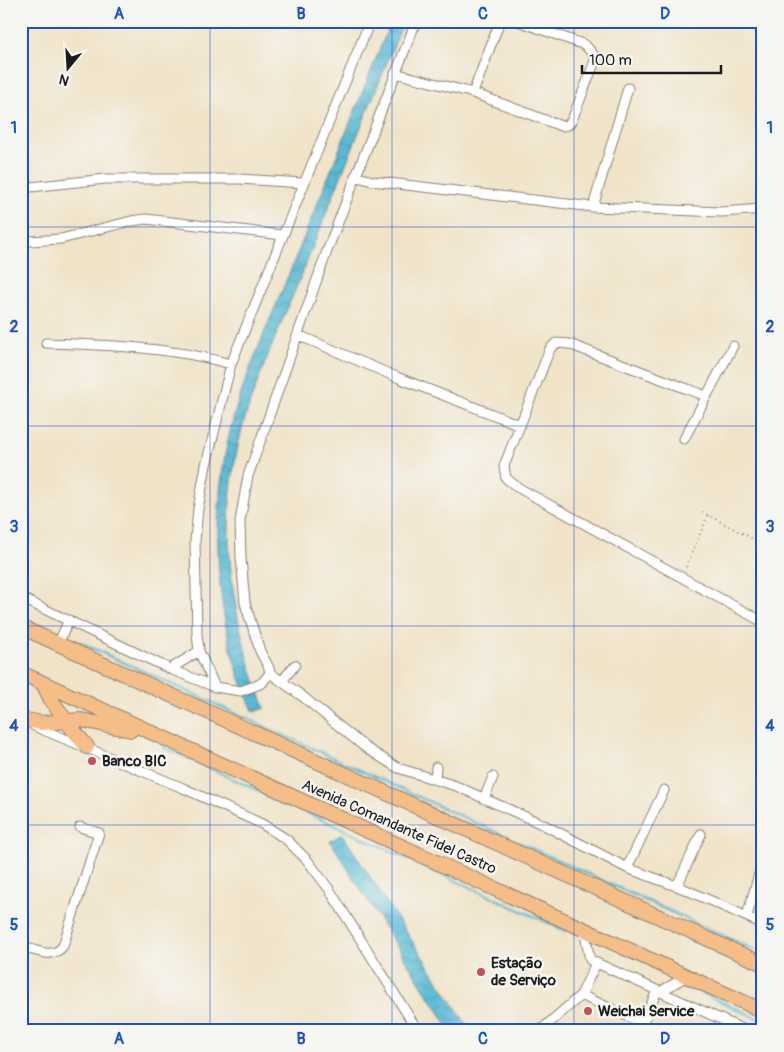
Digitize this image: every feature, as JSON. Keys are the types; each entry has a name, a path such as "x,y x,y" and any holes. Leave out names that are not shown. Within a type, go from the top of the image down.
{"highway":[{"name":"Avenida Comandante Fidel Castro","path":"21,627 763,964"},
{"name":"Avenida Comandante Fidel Castro","path":"21,673 763,1011"},
{"path":"43,683 50,698 87,747"},
{"path":"24,720 36,721 46,716 50,705 50,698"},
{"path":"24,720 42,723 81,720 97,722 175,744"}],"street":[{"path":"216,687 199,651 195,541 198,509 206,465 231,364 370,21"},
{"path":"21,598 170,669 216,687 240,690 262,683 267,679 270,673 269,668 260,652 245,603 239,538 248,476 355,176 416,21"},
{"path":"473,93 500,21"},
{"path":"395,73 473,93 561,126 568,125 572,120 594,61 593,54 585,45 518,21"},
{"path":"593,207 628,88"},
{"path":"355,176 372,181 593,207 722,212 763,209"},
{"path":"21,188 105,179 240,179 303,183"},
{"path":"30,241 61,239 131,220 146,219 282,235"},
{"path":"298,335 399,378 520,425"},
{"path":"46,343 117,345 212,358 231,364"},
{"path":"706,396 569,344 556,343 550,348 504,466 506,478 517,487 763,622"},
{"path":"684,439 733,346"},
{"path":"58,644 69,620"},
{"path":"170,669 199,651"},
{"path":"282,681 295,665"},
{"path":"270,673 366,748 398,768 456,786 544,825 627,868 677,886 763,924"},
{"path":"24,720 262,824 286,839 307,860 329,889 418,1031"},
{"path":"435,780 436,767"},
{"path":"484,799 493,777"},
{"path":"627,868 664,790"},
{"path":"21,946 53,954 59,952 63,946 99,832 80,827"},
{"path":"677,886 701,834"},
{"path":"747,916 763,860"},
{"path":"584,929 590,960 747,1031"},
{"path":"540,1031 581,995 596,963"},
{"path":"581,995 640,1027 659,991 687,976"}],"path":[{"path":"702,512 763,544"},
{"path":"686,567 708,516"}],"water":[{"path":"391,21 404,21 265,363 240,436 229,514 230,553 241,631 251,670 265,708 254,712 239,676 228,638 221,597 218,556 222,472 240,396"},
{"path":"342,834 471,1031 451,1031 330,841"}],"waterway":[{"path":"79,642 755,950"},
{"path":"163,747 566,931"},
{"path":"698,991 763,1021"}],"place":[{"name":"Banco BIC","path":"92,761"},
{"name":"Estação de Serviço","path":"481,972"},
{"name":"Weichai Service","path":"588,1011"}]}
